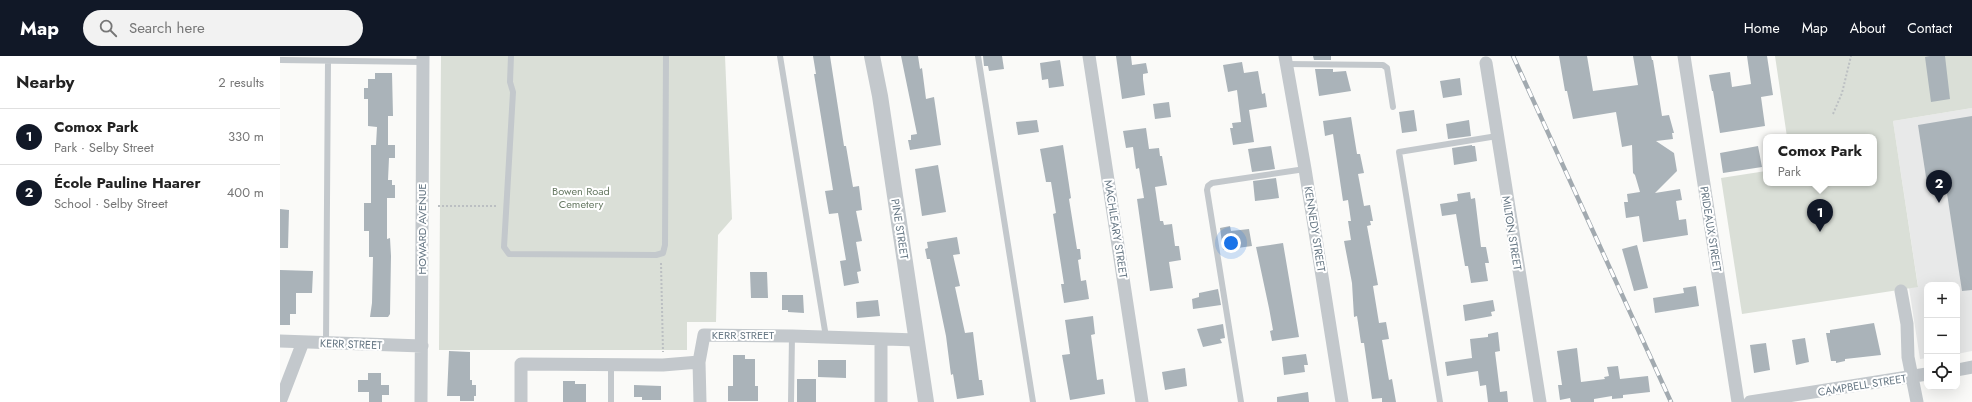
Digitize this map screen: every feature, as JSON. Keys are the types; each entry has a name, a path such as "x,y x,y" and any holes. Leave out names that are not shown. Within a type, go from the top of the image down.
{"street":[{"name":"PINE STREET","path":"872,56 880,96 926,402"},
{"name":"MACHLEARY STREET","path":"1089,56 1142,402"},
{"name":"PRIDEAUX STREET","path":"1684,56 1738,402"},
{"name":"HOWARD AVENUE","path":"421,402 423,59"},
{"name":"KENNEDY STREET","path":"1286,60 1306,169 1342,402"},
{"name":"MILTON STREET","path":"1486,63 1540,402"},
{"path":"1901,291 1912,377 1917,402"},
{"name":"KERR STREET","path":"698,362 704,335 917,340"},
{"path":"881,339 881,402"},
{"name":"KERR STREET","path":"280,341 422,346"},
{"path":"280,402 303,342"},
{"path":"520,402 520,364 663,365 698,362 700,402"},
{"path":"1960,369 1972,367"},
{"name":"CAMPBELL STREET","path":"1750,402 1924,375"}],"lane":[{"path":"510,56 510,82 513,92 504,247 509,254 656,255 663,253 665,245 666,56"},
{"path":"780,56 826,337"},
{"path":"978,56 1033,402"},
{"path":"280,60 328,61 423,59"},
{"path":"1286,60 1383,66 1387,68 1393,108"},
{"path":"326,343 328,61"},
{"path":"1440,402 1399,152 1497,136"},
{"path":"1241,402 1208,198 1208,186 1212,183 1306,169"},
{"path":"791,402 792,336"},
{"path":"611,365 611,402"}],"path":[{"path":"1833,114 1842,94 1851,56"},
{"path":"438,206 506,206"},
{"path":"661,254 663,365"}],"shaded area":[{"path":"1972,108 1972,351 1960,353 1960,282 1924,282 1924,358 1920,359 1909,288 1918,286 1893,121"}],"green space":[{"name":"Bowen Road Cemetery","path":"441,56 725,56 732,219 718,235 716,322 687,322 687,350 439,350"},
{"path":"1775,56 1972,56 1972,108 1893,121 1918,287 1742,314 1721,178 1763,171 1763,186 1877,186 1877,134 1787,134"}],"building":[{"path":"813,56 830,56 844,146 846,146 853,187 859,186 862,210 856,211 862,241 856,242 861,271 857,272 859,283 844,286 840,261 846,260 838,213 829,214 825,191 833,190 814,74 816,74"},
{"path":"901,56 918,56 920,69 922,68 926,99 934,97 941,145 910,150 908,140 911,140 911,135 917,134"},
{"path":"983,56 1002,56 1004,69 989,71 988,66 984,66"},
{"path":"1116,56 1131,56 1132,65 1146,63 1148,73 1143,74 1145,95 1122,99"},
{"path":"1313,56 1331,56 1331,60 1314,60"},
{"path":"1559,56 1587,56 1593,91 1638,85 1633,56 1651,56 1653,60 1662,116 1669,115 1674,133 1672,133 1673,139 1656,141 1674,153 1677,171 1655,193 1680,189 1682,200 1676,201 1679,220 1686,219 1688,235 1643,242 1639,216 1626,218 1624,202 1628,202 1627,194 1640,192 1633,173 1632,145 1622,147 1616,112 1573,119 1567,91 1565,91"},
{"path":"1747,56 1767,56 1773,95 1761,97 1765,126 1720,133 1709,75 1730,72 1732,87 1751,84"},
{"path":"1945,56 1950,99 1931,102 1925,57"},
{"path":"1060,60 1064,86 1049,88 1048,79 1042,80 1040,63"},
{"path":"1242,62 1244,73 1258,71 1262,94 1265,93 1267,107 1249,110 1254,142 1233,145 1230,128 1233,128 1232,123 1241,122 1237,90 1228,92 1223,65"},
{"path":"1315,69 1333,69 1333,72 1346,71 1351,91 1319,96"},
{"path":"375,73 392,73 393,116 388,116 388,145 395,145 395,158 389,158 388,180 392,180 392,185 395,185 395,198 387,198 387,239 390,238 391,256 390,314 388,317 370,317 372,303 373,257 369,257 369,231 364,231 364,203 371,203 371,145 376,145 377,127 368,126 368,99 364,99 364,88 368,88 368,79 375,79"},
{"path":"1460,78 1462,95 1443,98 1440,81"},
{"path":"1169,102 1171,117 1155,119 1153,104"},
{"path":"1414,110 1417,131 1402,133 1399,112"},
{"path":"1972,116 1972,290 1962,291 1946,187 1928,190 1918,125"},
{"path":"1351,117 1357,154 1360,154 1364,173 1358,174 1364,206 1370,205 1373,221 1370,221 1371,225 1367,226 1378,285 1373,286 1379,323 1386,322 1389,339 1382,340 1389,380 1392,379 1396,402 1382,402 1382,398 1372,399 1364,343 1361,343 1357,316 1354,317 1352,283 1344,241 1351,240 1348,221 1351,221 1348,200 1343,201 1333,134 1325,136 1323,121"},
{"path":"1037,120 1039,132 1018,135 1016,122"},
{"path":"1469,120 1471,136 1448,139 1446,124"},
{"path":"1146,128 1149,149 1159,148 1160,156 1162,156 1167,185 1155,187 1160,221 1163,221 1164,225 1172,224 1175,246 1179,246 1181,260 1169,262 1173,288 1150,291 1137,199 1144,198 1139,168 1136,169 1133,147 1126,148 1123,131"},
{"path":"1063,145 1071,198 1069,199 1077,249 1080,249 1081,259 1078,260 1081,281 1086,280 1089,299 1064,303 1061,284 1064,284 1053,214 1056,213 1051,182 1046,182 1040,149"},
{"path":"1472,145 1475,146 1477,161 1454,165 1452,148"},
{"path":"1271,146 1275,169 1252,172 1248,149"},
{"path":"1758,146 1762,167 1723,173 1720,153"},
{"path":"938,165 946,212 922,216 915,169"},
{"path":"1276,178 1279,198 1255,201 1253,181"},
{"path":"1470,192 1471,199 1475,198 1481,247 1486,247 1489,263 1485,263 1488,281 1471,283 1468,266 1465,266 1456,214 1442,216 1440,204 1458,201 1457,194"},
{"path":"280,209 289,210 288,248 280,248"},
{"path":"1230,226 1231,231 1249,229 1252,246 1223,250 1220,228"},
{"path":"957,237 960,254 953,255 960,286 955,287 965,333 973,332 979,380 982,380 984,395 957,399 953,374 951,375 946,336 930,259 927,259 925,249 928,248 927,242"},
{"path":"1283,243 1299,337 1272,341 1270,331 1273,330 1256,247"},
{"path":"1637,245 1648,288 1634,291 1622,249"},
{"path":"280,270 313,271 312,293 296,293 296,314 290,314 290,325 280,325"},
{"path":"750,272 767,272 768,298 751,298"},
{"path":"1696,286 1699,306 1655,313 1653,298 1684,293 1683,288"},
{"path":"1218,289 1221,305 1193,309 1192,299 1199,297 1199,293"},
{"path":"782,295 803,295 804,313 782,310"},
{"path":"878,300 880,316 857,318 856,302"},
{"path":"1493,300 1495,311 1491,312 1492,316 1465,321 1463,305"},
{"path":"1093,316 1095,334 1091,335 1097,380 1103,379 1105,394 1070,400 1062,355 1070,354 1065,320"},
{"path":"1874,323 1881,355 1845,359 1845,361 1836,363 1836,361 1831,361 1826,333 1830,333 1830,330"},
{"path":"1223,324 1225,338 1220,339 1222,343 1203,347 1197,329"},
{"path":"1498,332 1500,351 1495,352 1500,392 1507,391 1508,402 1488,402 1486,385 1480,386 1478,371 1447,376 1445,362 1472,358 1470,339 1488,337 1488,334"},
{"path":"1805,338 1809,362 1796,365 1792,340"},
{"path":"1766,343 1770,370 1754,373 1750,345"},
{"path":"1577,348 1581,382 1605,379 1604,377 1609,376 1607,367 1618,366 1620,379 1648,376 1650,392 1623,395 1623,398 1612,399 1612,396 1594,399 1594,402 1571,402 1570,398 1560,400 1558,385 1562,385 1557,351"},
{"path":"449,351 470,352 470,380 472,380 472,385 476,385 476,396 474,396 474,401 460,401 460,396 447,396"},
{"path":"1306,354 1308,365 1304,365 1305,372 1284,375 1282,357"},
{"path":"733,355 745,355 745,359 755,359 755,386 758,386 758,401 728,401 728,386 733,386"},
{"path":"818,360 846,360 846,378 818,377"},
{"path":"1185,368 1187,386 1165,390 1162,372"},
{"path":"368,373 381,373 381,385 389,385 389,395 382,395 382,402 369,402 369,392 358,392 358,380 368,380"},
{"path":"797,379 816,379 816,402 797,402"},
{"path":"563,381 575,381 575,384 586,384 586,402 563,402"},
{"path":"634,385 661,386 661,400 642,400 642,397 634,397"},
{"path":"1308,392 1309,402 1277,402 1277,397"}],"railway":[{"path":"1513,56 1671,402"}],"place":[{"name":"École Pauline Haarer","path":"1939,203"},
{"name":"Comox Park","path":"1820,232"}]}
